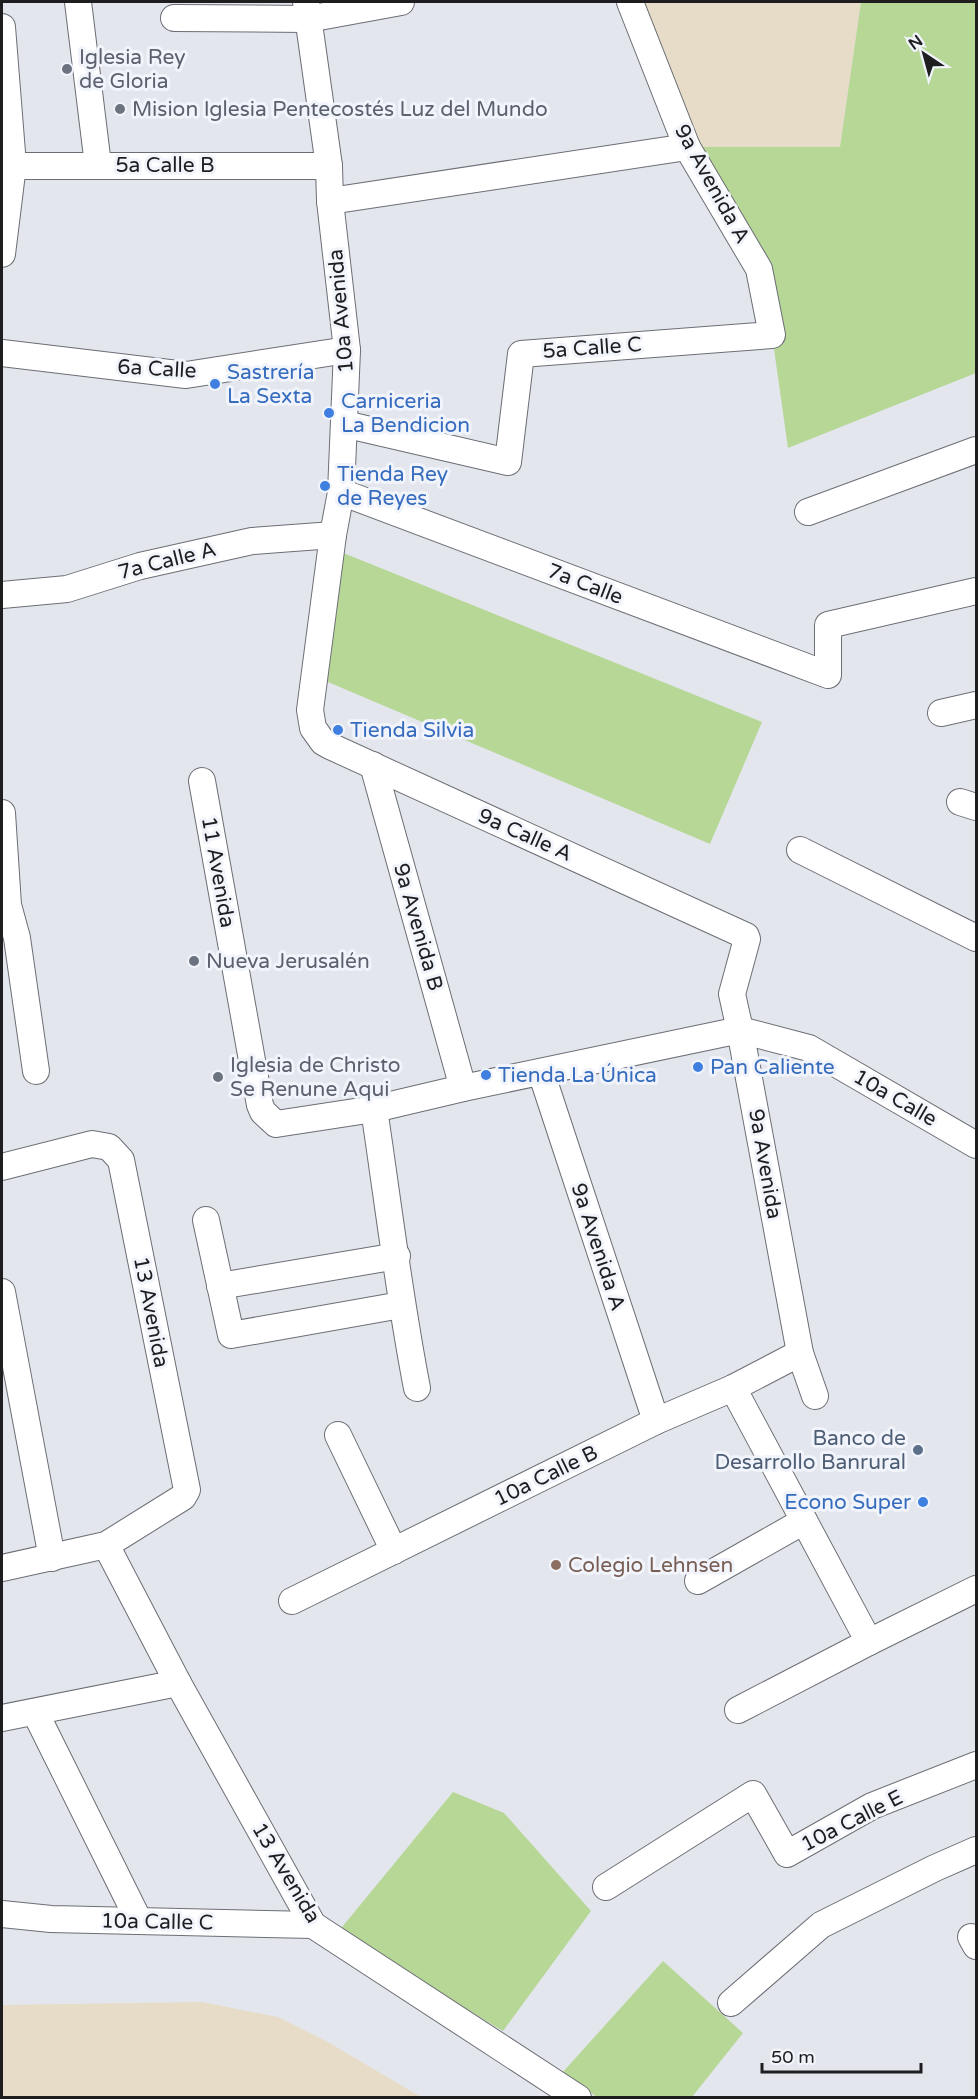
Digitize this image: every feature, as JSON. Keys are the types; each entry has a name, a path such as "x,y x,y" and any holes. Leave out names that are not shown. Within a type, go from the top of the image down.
{"street":[{"path":"78,2 98,165"},
{"path":"174,18 401,2"},
{"name":"9a Avenida A","path":"630,2 687,147 759,269 772,335"},
{"name":"10a Avenida","path":"307,10 329,166 330,201 347,350 341,492 333,535 310,710 313,728"},
{"path":"2,27 7,166 2,254"},
{"path":"330,201 687,147"},
{"name":"5a Calle B","path":"7,166 329,166"},
{"name":"5a Calle C","path":"344,424 508,462 521,354 772,335"},
{"name":"6a Calle","path":"2,353 186,375 347,350"},
{"path":"808,512 976,450"},
{"name":"7a Calle","path":"341,492 828,675 828,625 976,591"},
{"name":"7a Calle A","path":"2,595 67,589 140,566 252,541 333,535"},
{"path":"941,713 976,705"},
{"name":"9a Calle A","path":"313,728 323,742 744,934"},
{"name":"9a Avenida B","path":"373,765 463,1088"},
{"name":"11 Avenida","path":"202,781 260,1105"},
{"path":"2,813 8,905 17,938 36,1071"},
{"path":"800,850 976,938"},
{"name":"9a Avenida","path":"744,934 747,939 732,994 800,1353 815,1396"},
{"name":"10a Calle","path":"260,1105 263,1112 276,1124 374,1109 740,1030 809,1048 976,1145"},
{"name":"9a Avenida A","path":"540,1072 656,1421"},
{"path":"374,1109 397,1256 401,1305 417,1388"},
{"name":"13 Avenida","path":"2,1167 92,1144 109,1147 121,1160 187,1490 183,1497 106,1545 178,1683 313,1925 578,2097"},
{"path":"206,1220 230,1334 233,1336 401,1305"},
{"path":"220,1286 397,1256"},
{"path":"2,1292 52,1558"},
{"name":"10a Calle B","path":"292,1601 656,1421 733,1388 800,1353"},
{"path":"733,1388 869,1642"},
{"path":"338,1435 394,1551"},
{"path":"698,1581 804,1521"},
{"path":"2,1568 106,1545"},
{"path":"738,1710 976,1589"},
{"path":"2,1718 178,1683"},
{"path":"35,1712 139,1921"},
{"name":"10a Calle E","path":"606,1887 753,1794 787,1854 872,1806 976,1766"},
{"path":"731,2003 821,1925 976,1850"},
{"name":"10a Calle C","path":"2,1914 51,1919 313,1925"}],"shaded area":[{"path":"630,2 861,2 840,147 687,147"},
{"path":"202,2002 278,2017 326,2041 421,2097 2,2097 2,2005"}],"green space":[{"path":"861,2 976,2 976,373 788,448 772,335 759,269 687,147 840,147"},
{"path":"336,550 762,722 710,844 328,682 326,625"},
{"path":"453,1792 504,1813 591,1911 503,2031 338,1932"},
{"path":"663,1961 743,2033 692,2097 597,2097 562,2073"}],"place":[{"name":"Iglesia Rey de Gloria","path":"67,69"},
{"name":"Mision Iglesia Pentecostés Luz del Mundo","path":"120,109"},
{"name":"Sastrería La Sexta","path":"215,384"},
{"name":"Carniceria La Bendicion","path":"329,413"},
{"name":"Tienda Rey de Reyes","path":"325,486"},
{"name":"Tienda Silvia","path":"338,730"},
{"name":"Nueva Jerusalén","path":"194,961"},
{"name":"Pan Caliente","path":"698,1067"},
{"name":"Tienda La Única","path":"486,1075"},
{"name":"Iglesia de Christo Se Renune Aqui","path":"218,1077"},
{"name":"Banco de Desarrollo Banrural","path":"918,1450"},
{"name":"Econo Super","path":"923,1502"},
{"name":"Colegio Lehnsen","path":"556,1565"}]}
